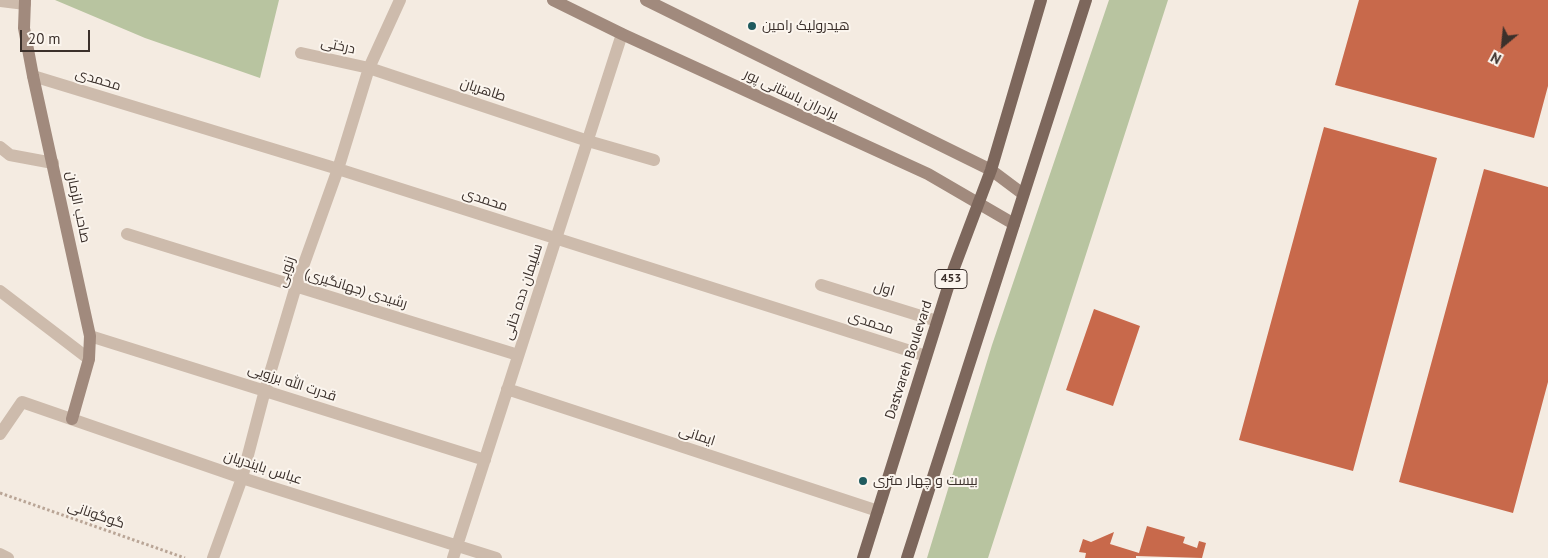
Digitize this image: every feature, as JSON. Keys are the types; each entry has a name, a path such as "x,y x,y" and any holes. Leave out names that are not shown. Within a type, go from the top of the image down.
{"main road":[{"name":"Dastvareh Boulevard","path":"863,558 937,321 991,170 1041,0"},
{"path":"907,558 1086,0"}],"street":[{"name":"زنوبی","path":"214,558 242,478 265,390 296,286 338,169 369,68 400,0"},
{"name":"برادران باستانی پور","path":"553,0 622,34 928,174 1014,224"},
{"name":"برادران باستانی پور","path":"646,0 991,170 1023,194"},
{"path":"0,1 25,2"},
{"name":"صاحب الزمان","path":"25,2 24,28 33,76 90,336 89,358 72,419"},
{"name":"سلیمان دده خانی","path":"455,552 622,34"},
{"name":"درختی","path":"300,53 369,68"},
{"name":"طاهریان","path":"369,68 588,140"},
{"name":"محمدی","path":"33,76 338,169 926,356"},
{"path":"588,140 654,160"},
{"path":"0,147 10,155 53,163"},
{"name":"رشیدی (جهانگیری)","path":"127,234 518,355"},
{"name":"اول","path":"821,285 937,321"},
{"path":"0,291 89,358"},
{"name":"قدرت الله برزویی","path":"90,336 485,460"},
{"name":"ایمانی","path":"507,390 878,511"},
{"name":"عباس بایندریان","path":"0,434 22,402 455,552 496,558"},
{"path":"0,554 8,558"}],"path":[{"name":"گوگونانی","path":"0,493 185,558"}],"green space":[{"path":"55,0 279,0 260,78 145,38"},
{"path":"1109,0 1168,0 988,558 927,558 992,345"}],"building":[{"path":"1359,0 1548,0 1548,86 1534,138 1335,85"},
{"path":"1324,127 1437,158 1353,471 1239,440"},
{"path":"1484,169 1548,187 1548,382 1513,513 1399,482"},
{"path":"1094,309 1140,326 1113,406 1066,390"},
{"path":"1147,526 1185,537 1183,543 1197,548 1199,541 1206,543 1202,558 1136,556 1136,558 1085,558 1086,553 1079,552 1083,539 1091,542 1114,532 1110,544 1139,553"}],"place":[{"name":"هیدرولیک رامین","path":"752,26"},
{"name":"بیست و چهار متری","path":"863,481"}]}
